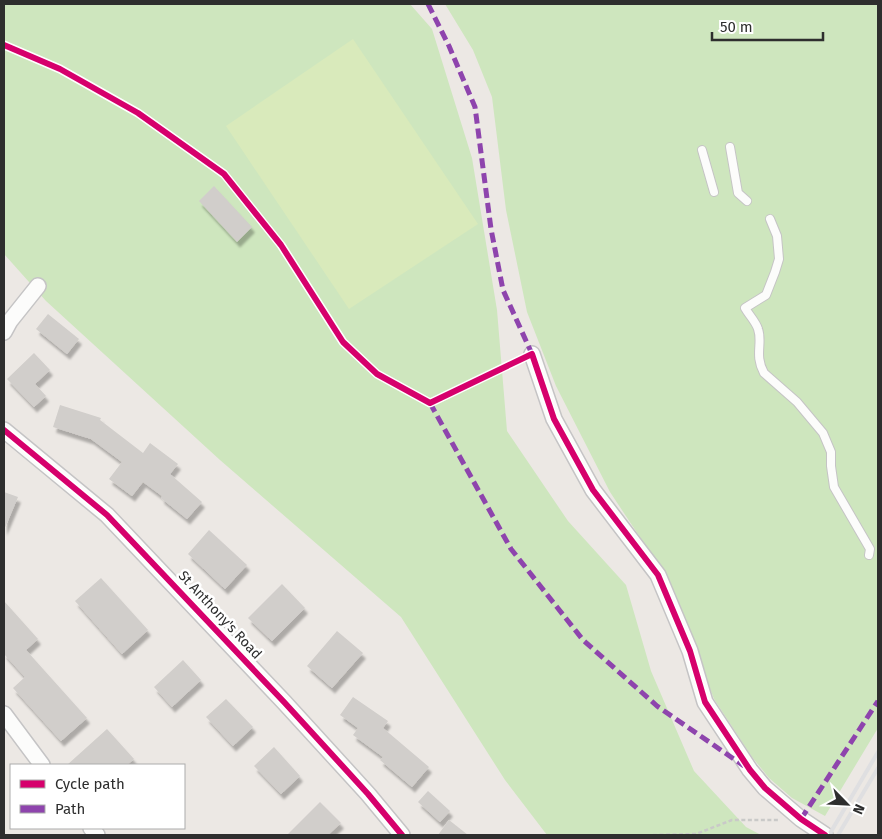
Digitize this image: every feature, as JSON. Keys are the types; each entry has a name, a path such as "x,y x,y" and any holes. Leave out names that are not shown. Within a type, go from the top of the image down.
{"street":[{"path":"6,323 38,286"},
{"path":"532,354 554,419 593,490 658,575 690,650 705,702 750,770 765,788 801,819 826,835"},
{"name":"St Anthony's Road","path":"4,430 107,515 284,702 368,794 402,835"},
{"path":"4,714 41,764"}],"lane":[{"path":"730,147 738,193 747,201"},
{"path":"702,150 714,192"},
{"path":"770,219 774,228 779,259 766,295 745,308 758,330 758,359 760,366 764,373 806,411 823,433 831,452 834,487 870,549 869,555"}],"path":[{"path":"653,835 696,834 732,820 801,819"}],"green space":[{"path":"4,4 410,4 432,29 472,158 497,310 507,431 568,521 626,585 651,671 694,771 746,827 761,835 547,835 505,780 401,617 220,460 46,301 4,254"},
{"path":"445,4 878,4 878,728 825,816 792,798 769,778 752,757 714,699 669,581 610,492 556,386 527,312 506,210 492,97 473,50"},
{"path":"353,39 478,224 349,309 226,126"}],"building":[{"path":"214,186 252,227 237,242 199,201"},
{"path":"48,314 79,339 67,354 36,329"},
{"path":"34,353 50,370 35,384 46,396 34,407 7,379"},
{"path":"60,405 101,418 100,420 143,453 150,443 178,464 170,474 202,502 187,519 161,498 162,496 143,482 132,496 109,479 122,462 91,439 53,427"},
{"path":"4,492 18,497 4,530"},
{"path":"209,530 247,565 225,589 188,554"},
{"path":"101,578 148,630 122,654 75,601"},
{"path":"282,584 305,608 272,641 248,618"},
{"path":"4,601 38,639 26,650 87,718 61,741 13,688 25,677 4,654"},
{"path":"337,631 363,653 332,688 307,666"},
{"path":"183,660 201,680 172,707 154,687"},
{"path":"353,697 388,721 383,728 429,767 412,787 380,760 383,757 353,735 358,728 340,715"},
{"path":"226,699 253,727 233,746 206,717"},
{"path":"107,729 134,759 128,764 68,764"},
{"path":"274,747 300,776 281,794 254,766"},
{"path":"428,791 450,811 440,822 418,802"},
{"path":"320,802 341,823 328,835 287,835"},
{"path":"449,820 468,835 438,835"}],"railway":[{"path":"829,835 878,752"},
{"path":"838,835 878,768"}],"marked path":[{"path":"428,4 449,46 475,107 491,229 503,290 532,354"},
{"path":"430,403 511,549 583,640 657,706 744,766"},
{"path":"801,819 878,701"}],"cycle path":[{"path":"4,45 60,69 138,113 224,174 281,245 343,342 377,374 430,403 532,354 554,419 593,490 658,575 690,651 705,702 750,770 765,788 801,819 825,835"},
{"path":"4,430 107,515 284,702 368,794 402,835"}]}
